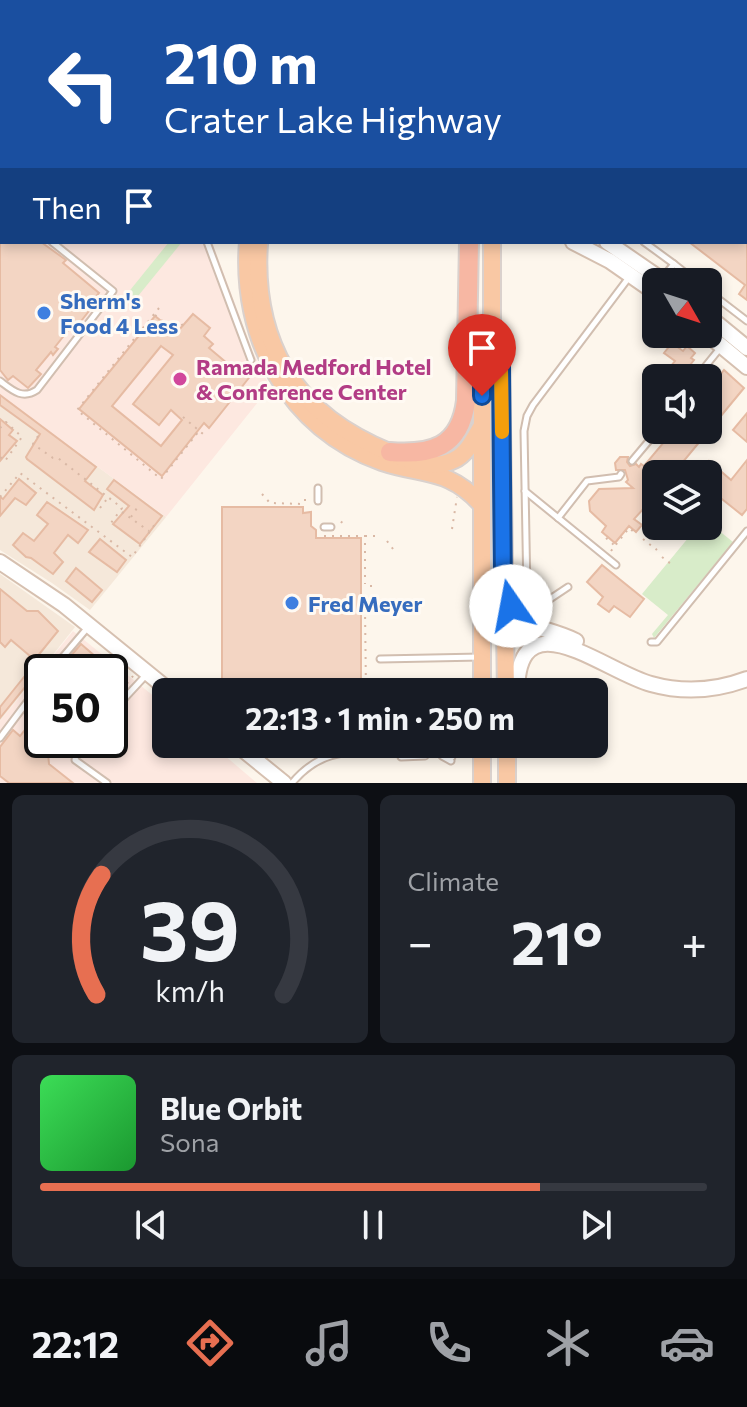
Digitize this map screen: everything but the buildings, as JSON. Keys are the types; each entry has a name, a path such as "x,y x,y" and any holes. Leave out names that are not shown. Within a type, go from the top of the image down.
{"highway":[{"path":"248,244 252,320 269,364 293,401 342,443 369,457 453,480 465,487 481,504"},
{"path":"259,244 258,275 270,337 285,369 311,403 338,426 364,442 390,452 422,463 446,464 463,455 481,426"},
{"path":"390,452 428,452 447,442 461,426 466,401 469,244"},
{"path":"492,244 492,343 501,364 506,678"},
{"path":"482,678 482,366 492,343"},
{"path":"482,758 482,783"},
{"path":"507,783 508,758"}],"main road":[{"path":"578,244 636,268"},
{"path":"609,244 642,272"},
{"path":"722,327 747,348"},
{"path":"722,346 747,367"},
{"path":"0,562 38,586 90,626 152,681"},
{"path":"503,591 515,613 527,624 569,637 646,673 693,681 723,677 747,669"},
{"path":"517,678 521,658 539,644 552,643 561,644 631,677 665,687 700,690 747,679"},
{"path":"253,758 284,783"}],"lane":[{"path":"0,381 20,394 31,394 37,390 113,291 54,244"},
{"path":"208,244 251,360"},
{"path":"647,244 679,268"},
{"path":"672,268 674,264"},
{"path":"568,587 547,601 533,600 527,593 524,431 527,416 636,268"},
{"path":"722,302 747,321"},
{"path":"707,364 720,348"},
{"path":"632,461 646,444"},
{"path":"558,518 587,481 619,477 621,474"},
{"path":"318,488 318,501"},
{"path":"524,490 616,565"},
{"path":"651,642 657,642 747,531"},
{"path":"66,654 90,626"},
{"path":"380,659 482,657"},
{"path":"128,691 141,674"},
{"path":"0,738 24,706"},
{"path":"75,758 107,783"},
{"path":"292,783 303,769 322,758"}],"path":[{"path":"159,308 77,410 161,479 199,431"},
{"path":"154,315 172,329 184,324"},
{"path":"183,417 203,434"},
{"path":"0,428 6,422 22,437 5,461 0,457"},
{"path":"38,436 33,444 53,458 58,458 122,508 111,523"},
{"path":"0,497 20,473 132,557 155,524"},
{"path":"452,529 458,492"},
{"path":"262,494 270,503 304,502 305,493"},
{"path":"100,508 108,498"},
{"path":"130,518 137,508"},
{"path":"120,511 150,532"},
{"path":"341,523 345,518"},
{"path":"611,551 629,528 635,533"},
{"path":"341,530 341,536"},
{"path":"324,536 375,536"},
{"path":"365,536 365,584"},
{"path":"606,538 615,545"},
{"path":"644,540 657,550"},
{"path":"387,541 396,553"},
{"path":"662,557 671,564"},
{"path":"370,586 375,586"},
{"path":"370,607 375,607"},
{"path":"365,609 366,678"},
{"path":"523,641 519,636 524,628"},
{"path":"128,686 141,674"}],"shaded area":[{"path":"1,244 213,244 253,352 270,387 166,517 0,395"},
{"path":"0,395 166,517 90,610 0,550"},
{"path":"0,574 75,627 53,654 24,654 24,691 0,721"},
{"path":"73,631 102,654 54,654"},
{"path":"128,675 152,695 152,758 228,758 257,783 0,783 0,721 24,691 24,758 128,758"}],"green space":[{"path":"167,244 180,244 134,301 127,294"},
{"path":"722,533 733,542 654,638 652,634 668,615 642,594 686,540 722,540"}],"slow traffic":[{"path":"501,367 502,432"}],"place":[{"name":"Sherm's Food 4 Less","path":"44,313"},
{"name":"Ramada Medford Hotel & Conference Center","path":"180,379"},
{"name":"Fred Meyer","path":"292,603"}],"route":[{"path":"482,396 482,366 492,343 501,364 503,591 511,606"}]}
